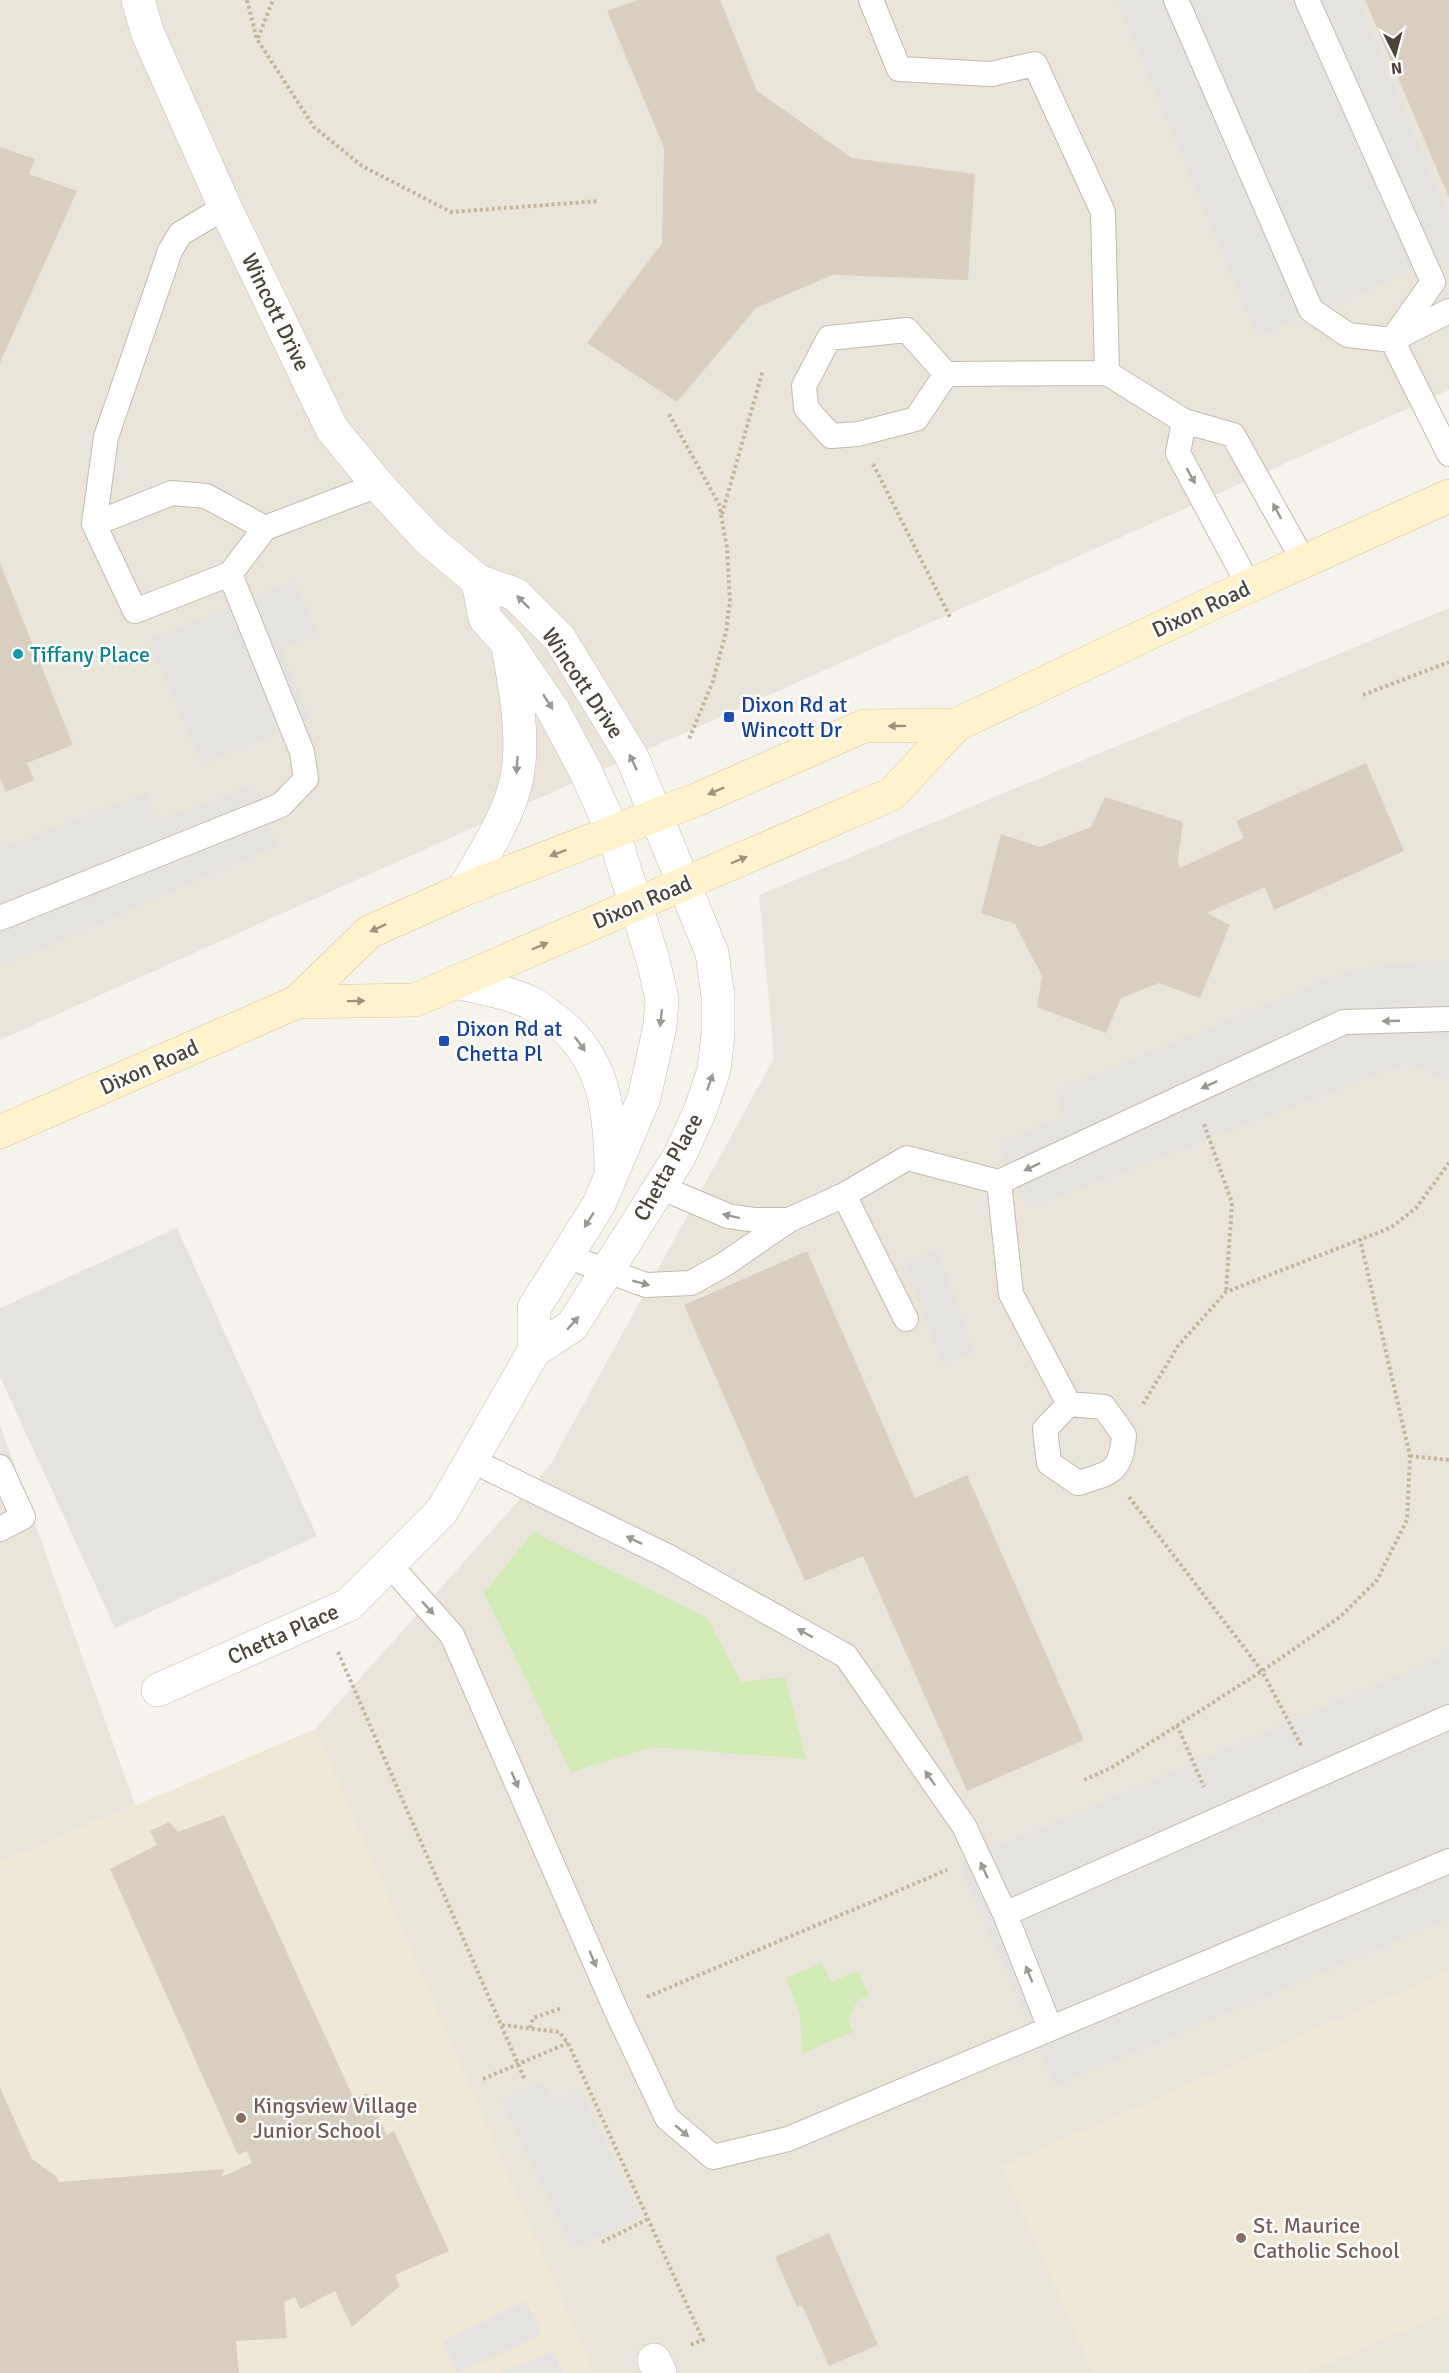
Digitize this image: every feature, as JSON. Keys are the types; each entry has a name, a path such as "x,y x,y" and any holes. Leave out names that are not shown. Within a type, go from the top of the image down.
{"main road":[{"name":"Dixon Road","path":"297,1002 415,1000 892,794 956,725 1249,586 1449,496"},
{"name":"Dixon Road","path":"0,1132 297,1002 369,932 463,890 657,815 864,726 956,725"}],"street":[{"name":"Wincott Drive","path":"138,0 148,34 225,207 332,429 378,485 428,539 478,581 515,594 560,639 632,757 657,815"},
{"name":"Wincott Drive","path":"478,581 485,618 508,644 553,710 585,770 613,832"},
{"path":"463,890 492,840 515,786 518,767 518,716 508,644"},
{"name":"Chetta Place","path":"158,1690 348,1605 442,1511 534,1351 572,1326 679,1157 700,1111 714,1070 718,1034 718,996 712,953 657,815"},
{"name":"Chetta Place","path":"534,1351 534,1308 599,1204 611,1180 644,1098 660,1026 662,999 613,832"},
{"path":"456,982 531,1003 568,1030 576,1039 600,1079 610,1123 611,1180"}],"lane":[{"path":"871,0 899,69 991,74 1035,64 1103,212 1107,373"},
{"path":"1176,0 1311,310 1348,335 1392,340 1449,311"},
{"path":"1307,0 1433,282 1392,340"},
{"path":"225,207 180,234 170,251 106,437 94,524 135,611 230,574 265,528 378,485"},
{"path":"946,374 916,419 858,434 831,436 806,408 804,386 829,338 907,330 946,374 1107,373 1184,421 1233,435 1304,562"},
{"path":"1392,340 1449,454"},
{"path":"1184,421 1178,453 1249,586"},
{"path":"94,524 172,493 206,496 265,528"},
{"path":"0,918 281,805 306,779 302,752 230,574"},
{"path":"566,1256 646,1286 691,1283 724,1264 789,1220 844,1196 907,1158 999,1182 1344,1022 1449,1019"},
{"path":"999,1182 1011,1294 1069,1404"},
{"path":"660,1187 728,1216 755,1220 789,1220"},
{"path":"844,1196 906,1319"},
{"path":"1069,1404 1104,1407 1124,1435 1122,1455 1110,1473 1078,1483 1049,1463 1045,1429 1069,1404"},
{"path":"471,1460 669,1557 846,1656 964,1826 1005,1914 1050,2028"},
{"path":"0,1467 23,1517 0,1529"},
{"path":"388,1564 452,1635 616,2010 667,2118 713,2157 788,2139 1449,1861"},
{"path":"1005,1914 1449,1717"}],"path":[{"path":"247,0 257,39 314,127 362,166 451,213 599,201"},
{"path":"257,39 273,0"},
{"path":"721,516 763,370"},
{"path":"669,414 719,504 727,548 729,601 726,632 713,681 689,739"},
{"path":"858,434 951,619"},
{"path":"1363,695 1449,662"},
{"path":"1192,1093 1232,1203 1226,1292"},
{"path":"1124,1435 1178,1346 1226,1292 1390,1228 1416,1208 1449,1163"},
{"path":"1084,1780 1111,1768 1262,1671 1340,1617 1377,1580 1407,1520 1410,1456 1360,1239"},
{"path":"1410,1456 1449,1460"},
{"path":"1110,1473 1262,1671 1317,1775"},
{"path":"323,1616 525,2080"},
{"path":"1177,1725 1218,1819"},
{"path":"616,2010 978,1857"},
{"path":"530,2028 533,2018 562,2008"},
{"path":"501,2025 560,2032 568,2043 703,2340 657,2366"},
{"path":"483,2079 568,2043"},
{"path":"602,2242 648,2219"}],"shaded area":[{"path":"0,0 1449,0 1449,390 0,1040"},
{"path":"1117,0 1358,0 1449,219 1449,256 1257,336"},
{"path":"294,580 317,634 281,649 310,719 202,764 149,640"},
{"path":"1449,608 1449,2373 593,2373 315,1729 550,1465 774,1058 759,895"},
{"path":"250,787 277,845 0,967 0,849 146,793 157,821"},
{"path":"1440,960 1449,962 1449,1080 1406,1063 1027,1209 1000,1144 1064,1115 1055,1091 1353,969"},
{"path":"177,1228 317,1536 115,1628 0,1377 0,1308"},
{"path":"937,1250 975,1353 942,1364 905,1262"},
{"path":"0,1425 135,1805 0,1863"},
{"path":"1449,1654 1449,1918 1055,2086 959,1863"},
{"name":"Kingsview Village Junior School","path":"315,1729 593,2373 0,2373 0,1863"},
{"name":"St. Maurice Catholic School","path":"1449,1971 1449,2311 1306,2373 1093,2373 1002,2166"},
{"path":"542,2082 552,2103 580,2090 640,2216 572,2248 502,2101"},
{"path":"526,2301 542,2335 457,2373 442,2341"},
{"path":"553,2351 563,2373 501,2373"}],"green space":[{"path":"533,1532 707,1618 741,1682 785,1677 806,1759 652,1747 571,1772 484,1593"},
{"path":"822,1963 831,1982 858,1971 869,1996 858,2000 848,2020 853,2032 802,2053 800,2013 786,1978"}],"building":[{"path":"638,0 720,0 757,91 852,158 975,174 968,280 832,275 756,308 677,402 587,343 662,243 664,148 607,11"},
{"path":"1365,0 1449,0 1449,198"},
{"path":"0,147 35,159 29,174 77,191 0,363"},
{"name":"Tiffany Place","path":"0,563 73,745 27,763 34,780 6,792 0,778"},
{"path":"1366,763 1404,851 1274,910 1265,887 1207,913 1230,925 1200,998 1159,983 1121,998 1106,1033 1037,1007 1042,976 1015,924 981,913 1001,834 1040,847 1091,827 1105,797 1183,822 1178,861 1180,868 1244,838 1236,821"},
{"path":"807,1251 915,1498 967,1475 1084,1740 967,1791 863,1556 805,1581 684,1305"},
{"path":"224,1815 354,2099 367,2093 387,2135 394,2131 449,2251 395,2275 400,2286 352,2327 335,2291 300,2309 295,2297 284,2302 287,2338 236,2341 239,2373 0,2373 0,2088 32,2159 56,2176 59,2182 224,2169 222,2177 252,2163 247,2151 238,2155 110,1869 157,1845 150,1831 169,1822 178,1832"},
{"path":"829,2233 878,2345 829,2366 802,2305 797,2307 775,2257"}],"place":[{"name":"Tiffany Place","path":"18,654"},
{"name":"Dixon Rd at Wincott Dr","path":"729,717"},
{"name":"Dixon Rd at Chetta Pl","path":"444,1041"},
{"name":"Kingsview Village Junior School","path":"241,2118"},
{"name":"St. Maurice Catholic School","path":"1241,2238"}]}
